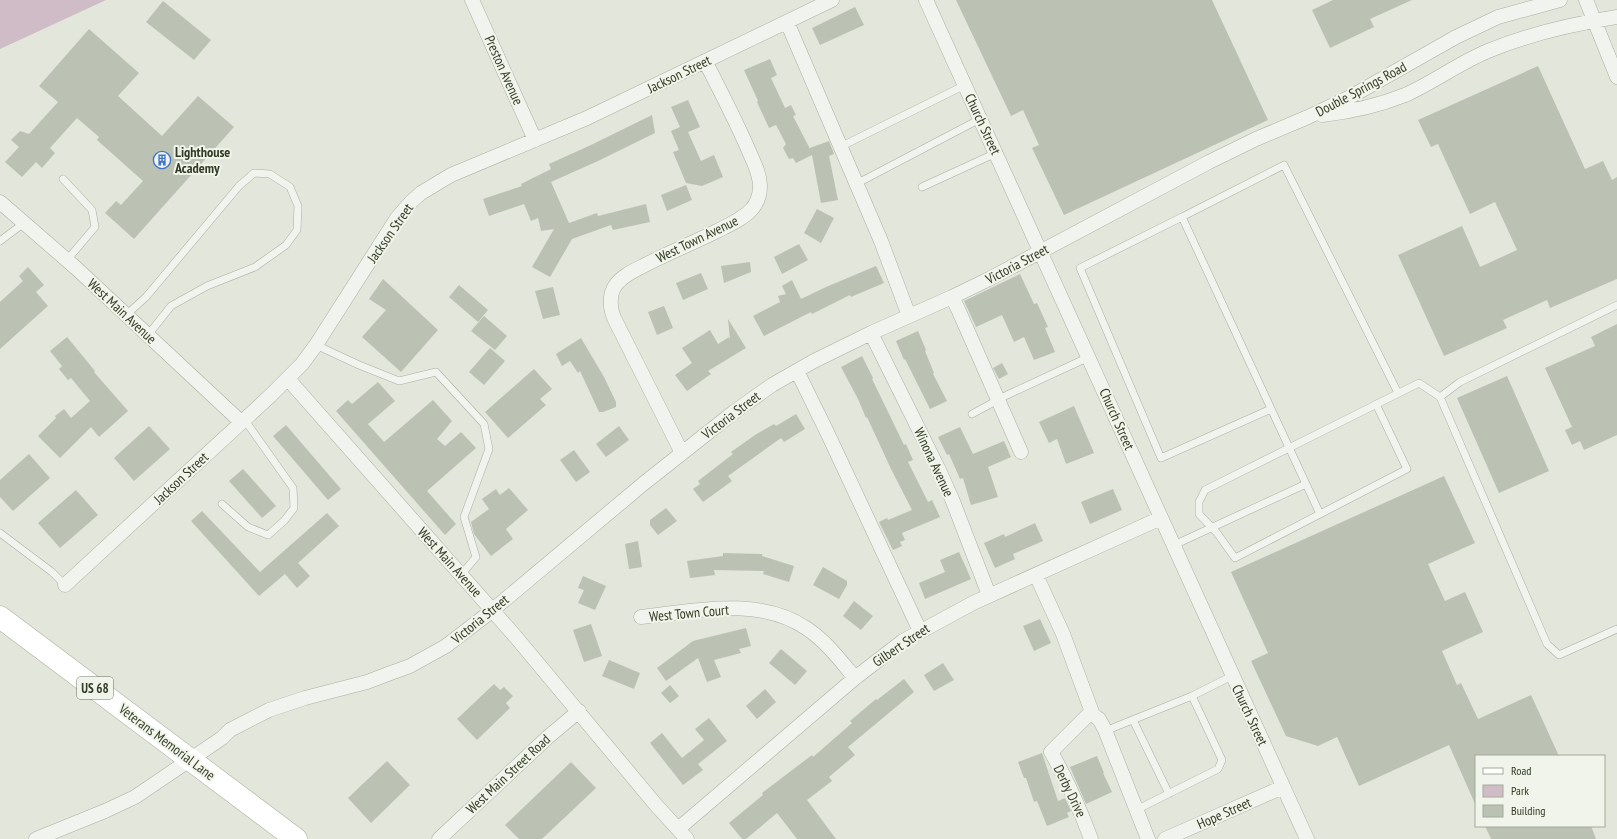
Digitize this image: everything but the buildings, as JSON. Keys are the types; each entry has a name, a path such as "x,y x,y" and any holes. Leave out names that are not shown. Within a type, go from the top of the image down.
{"main road":[{"name":"Veterans Memorial Lane","path":"0,617 296,839"}],"street":[{"name":"Preston Avenue","path":"472,0 536,140"},
{"name":"Jackson Street","path":"65,585 288,379 316,345 397,218 412,201 430,187 451,175 536,140 598,112 832,0"},
{"name":"Church Street","path":"926,0 1089,357 1282,787 1307,839"},
{"name":"Double Springs Road","path":"1308,117 1370,86 1434,49 1477,27 1519,10 1560,0"},
{"path":"1586,0 1617,77"},
{"name":"Double Springs Road","path":"1308,117 1367,106 1396,98 1415,90 1465,62 1506,44 1536,34 1617,17"},
{"path":"786,22 890,264 909,316"},
{"name":"West Town Avenue","path":"682,453 614,318 611,306 612,294 616,284 626,276 643,266 741,218 752,210 758,199 760,181 754,162 735,119 705,61"},
{"name":"Victoria Street","path":"36,839 135,797 222,738 230,730 269,710 305,698 367,682 416,663 459,637 625,498 734,412 772,385 796,371 871,333 952,297 1041,252 1209,162 1256,139 1308,117"},
{"name":"West Main Avenue","path":"0,202 67,260 243,421"},
{"path":"952,297 1021,452"},
{"name":"Winona Avenue","path":"871,333 941,474 989,595"},
{"path":"796,371 827,432 920,631"},
{"name":"West Main Avenue","path":"288,379 344,440 493,610 682,834"},
{"name":"Gilbert Street","path":"682,834 855,678 896,646 920,631 989,595 1161,518"},
{"path":"1036,575 1063,634 1093,715 1099,719 1105,731 1148,839"},
{"name":"West Town Court","path":"641,617 720,608 768,610 795,620 807,628 828,646 855,678"},
{"name":"West Main Street Road","path":"439,839 543,741 579,711"},
{"name":"Derby Drive","path":"1092,839 1081,812 1051,752 1088,715 1093,715"},
{"name":"Hope Street","path":"1165,839 1282,787"}],"lane":[{"path":"840,147 965,85"},
{"path":"856,184 980,119"},
{"path":"922,187 996,153"},
{"path":"1271,409 1161,458 1080,268 1284,165 1398,393"},
{"path":"126,315 146,297 239,186 254,173 270,174 290,187 298,206 297,230 286,245 255,267 207,286 171,306 148,335"},
{"path":"63,179 92,210 95,227 67,260"},
{"path":"1182,216 1288,448 1320,514"},
{"path":"0,240 24,222"},
{"path":"1440,397 1460,382 1617,305"},
{"path":"316,345 359,365 399,381 436,372 484,424 489,449 464,517 476,557 461,575"},
{"path":"972,414 1089,357"},
{"path":"1376,404 1407,469 1235,558 1218,533 1199,514 1199,502 1205,490 1288,448 1376,404 1398,393 1419,383 1440,397 1547,644 1559,655 1617,629"},
{"path":"222,504 248,527 268,535 284,522 294,508 293,488 243,421"},
{"path":"1174,545 1306,484"},
{"path":"0,534 52,572 65,585"},
{"path":"1105,731 1192,696 1232,676"},
{"path":"1136,810 1218,769 1222,760 1192,696"},
{"path":"1133,720 1169,794"}],"green space":[{"path":"0,0 106,0 0,49"}],"place":[{"name":"Lighthouse Academy","path":"162,160"}]}
